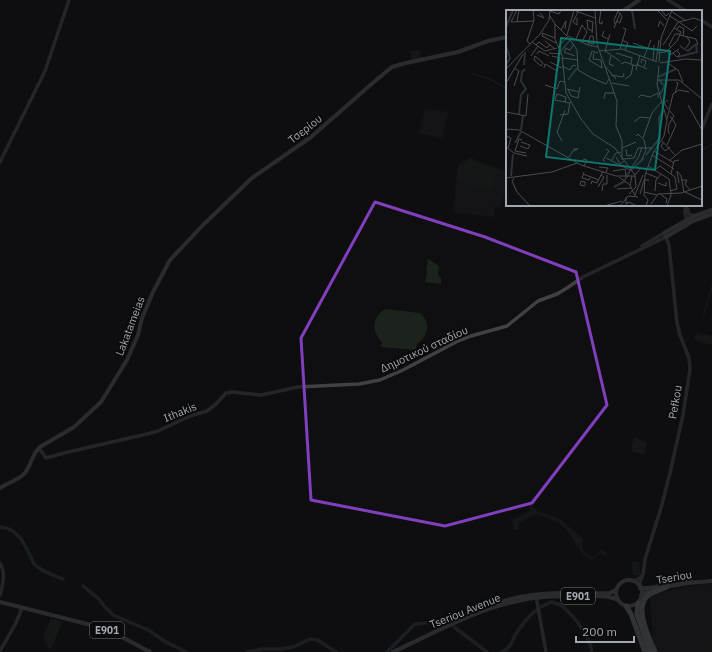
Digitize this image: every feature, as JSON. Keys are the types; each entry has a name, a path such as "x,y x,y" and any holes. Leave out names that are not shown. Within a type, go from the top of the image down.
{"highway":[{"path":"655,652 641,613 641,606 644,599 649,595 667,587"},
{"path":"638,603 637,614 650,652"},
{"path":"626,606 631,614 645,652"}],"main road":[{"path":"0,162 45,71 69,0"},
{"path":"624,10 639,0"},
{"path":"668,0 684,10"},
{"path":"702,21 712,27"},
{"name":"Τσερίου","path":"153,292 166,265 175,253 252,178 311,137 387,71 406,62 449,54 488,41 506,37"},
{"path":"702,129 712,104"},
{"path":"687,206 689,214 694,216"},
{"path":"687,206 687,222"},
{"path":"669,245 669,238 694,216 712,210"},
{"path":"637,251 687,222 712,214"},
{"path":"637,251 660,240 665,235 674,233"},
{"name":"Pefkou","path":"640,587 644,572 645,559 661,508 671,467 690,369 688,354 680,336 677,323 669,245 665,235"},
{"path":"660,240 669,245"},
{"name":"Δημοτικού σταδίου","path":"316,387 359,384 380,380 403,370 456,342 471,336 507,326 538,301 557,294 583,276 637,251"},
{"name":"Lakatameias","path":"39,447 74,426 101,402 132,350 142,318 153,292"},
{"name":"Ithakis","path":"39,447 46,458 158,431 182,419 207,411 226,393 232,392 261,395 298,388 316,387"},
{"path":"0,488 25,473 39,447"},
{"path":"0,563 3,569 4,578 0,595"},
{"path":"633,581 640,587 642,596 638,603 626,606 618,600 616,590 620,583 624,581 633,581 639,578 644,572"},
{"name":"Tseriou","path":"640,587 651,588 687,580 712,580"},
{"name":"Tseriou","path":"642,596 648,591 712,580"},
{"name":"Tseriou Avenue","path":"393,652 486,607 506,600 563,593 600,594 610,593 616,590"},
{"path":"536,596 546,652"},
{"name":"Tseriou Avenue","path":"463,619 506,604 536,596 604,596 618,600"},
{"name":"E901","path":"0,602 99,627 150,652"},
{"path":"0,651 13,629 22,608"}],"highlighted area":[{"path":"375,202 485,237 576,272 607,405 532,503 445,526 311,500 301,338"}],"shaded area":[{"path":"410,51 420,51 421,58 412,60"},
{"path":"425,109 448,112 442,138 419,133"},
{"path":"471,158 506,172 506,188 500,207 495,207 494,217 453,212 458,164"},
{"path":"471,160 495,169 496,174 493,187 487,190 457,180 461,166"},
{"path":"428,259 439,266 438,275 441,278 441,284 425,282"},
{"path":"712,284 712,291 701,322"},
{"path":"385,309 420,313 426,320 427,331 422,340 417,344 416,350 381,347 382,342 376,334 374,325 375,320"},
{"path":"696,333 712,336 712,345 694,340"},
{"path":"634,437 647,442 644,455 631,451"},
{"path":"529,505 534,507 537,511 560,519 583,539 583,549 590,557 595,556 601,550 607,553 606,556 600,553 591,560 583,553 565,528 559,523 537,514 518,524 519,530 514,530 513,523 510,519 517,518 530,511"},
{"path":"632,562 639,562 640,575 633,575"},
{"path":"712,584 712,652 656,652 653,643 650,595 689,586"},
{"path":"51,618 62,622 51,649 49,649 43,637"}],"waterway":[{"path":"473,74 490,79 506,88"},
{"path":"702,150 712,144"},
{"path":"0,527 13,531 22,540 37,567 63,579"},
{"path":"83,586 99,599 113,615 148,630 166,642 186,652"},
{"path":"541,607 551,602 559,604 563,607 573,616 585,633 592,652"},
{"path":"502,652 509,647 523,624 531,614 538,609"},
{"path":"387,652 415,624 443,621"},
{"path":"454,627 487,652"},
{"path":"247,652 263,649 282,649 293,647 310,639 317,640 336,652"}]}
